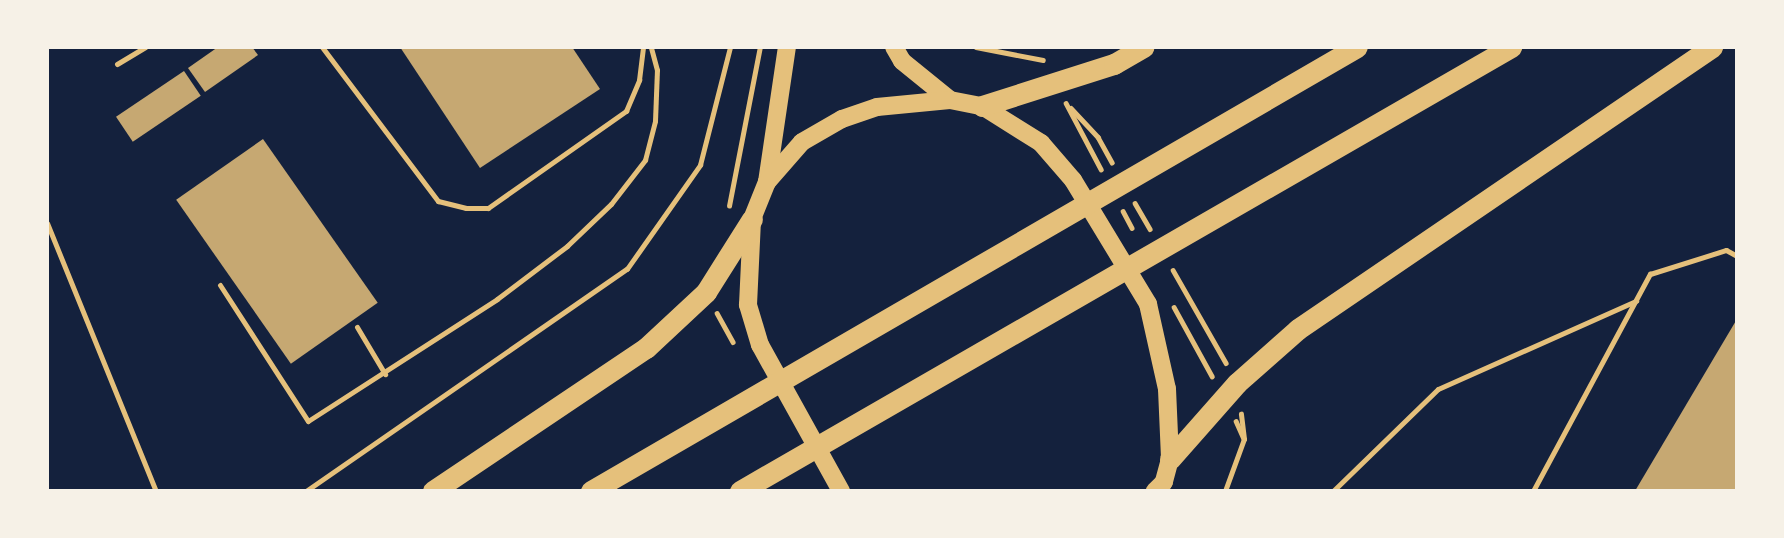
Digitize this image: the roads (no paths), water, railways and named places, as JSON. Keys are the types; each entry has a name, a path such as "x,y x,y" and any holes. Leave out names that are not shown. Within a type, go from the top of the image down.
{"highway":[{"path":"982,106 1114,64 1144,47"},
{"path":"591,491 858,340 1357,47"},
{"path":"740,491 1511,47"},
{"path":"1170,459 1237,383 1298,329 1712,47"},
{"path":"433,491 646,348 706,292 752,219"}],"main road":[{"path":"787,47 767,182 752,219 748,305 760,345 841,491"},
{"path":"894,47 902,61 950,100"},
{"path":"767,182 802,142 842,119 911,101 950,100 982,106 1041,143 1073,180 1147,304 1167,390 1170,459 1160,488"}],"lane":[{"path":"117,64 145,47"},
{"path":"322,47 330,52 438,201 488,208 626,111 639,80 643,47"},
{"path":"330,52 338,47"},
{"path":"220,285 308,421 385,373 567,246 611,204 645,160 655,121 657,70 651,47"},
{"path":"47,223 156,491"},
{"path":"1533,491 1650,274 1726,250 1737,256"},
{"path":"1334,491 1438,388 1636,301"},
{"path":"357,327 385,373"}]}
